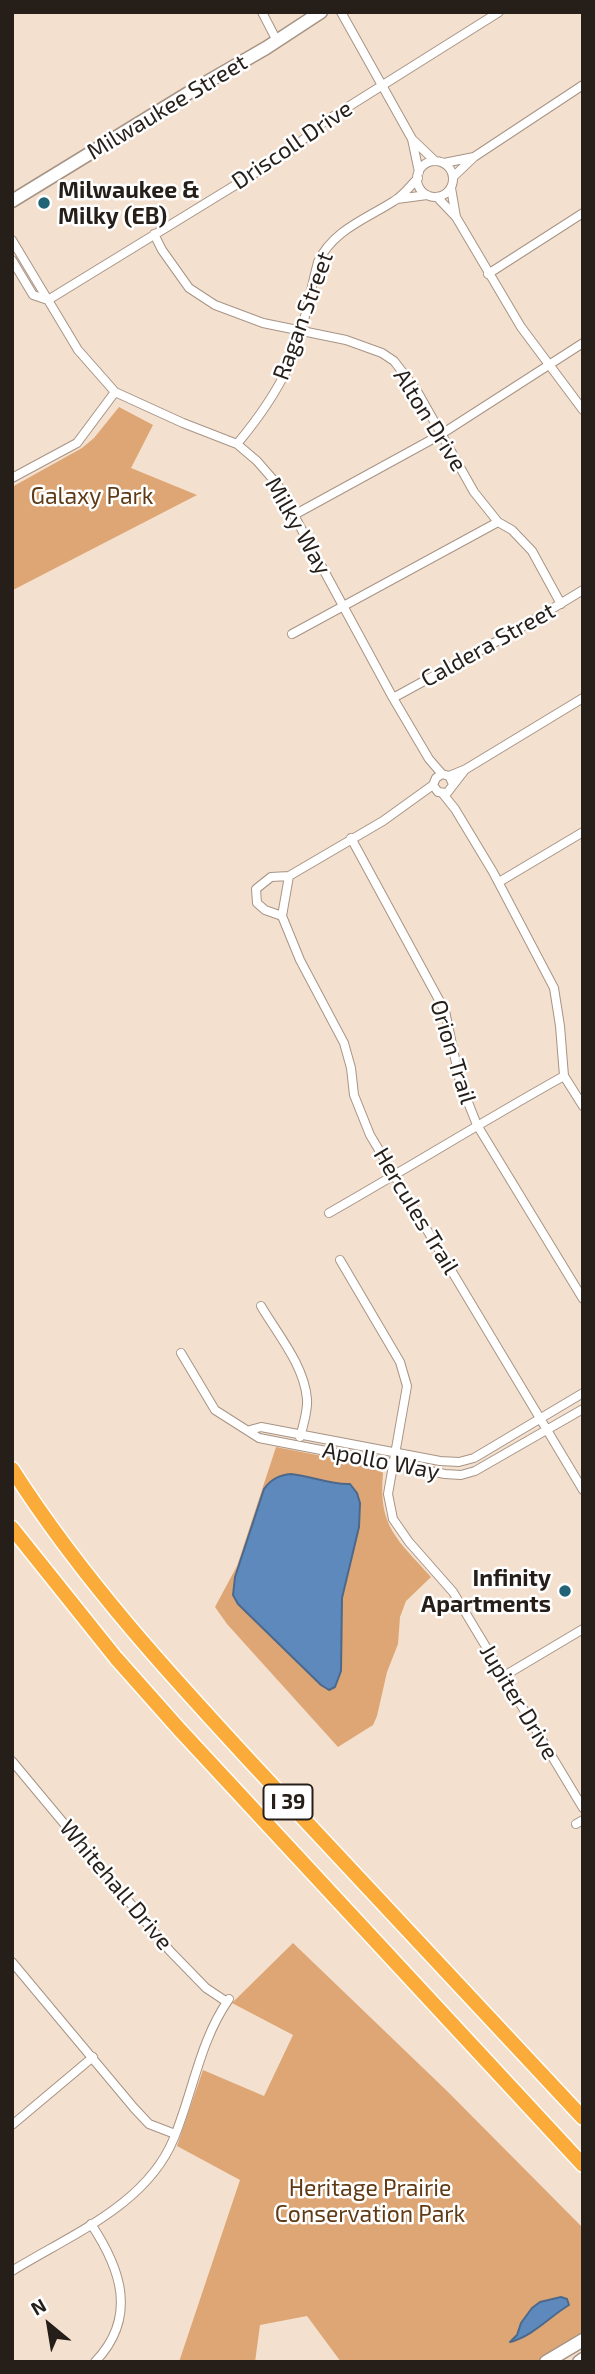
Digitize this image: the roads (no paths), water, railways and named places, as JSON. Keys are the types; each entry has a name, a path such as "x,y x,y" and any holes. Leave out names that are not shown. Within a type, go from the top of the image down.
{"highway":[{"name":"I 39","path":"12,1469 76,1561 204,1712 583,2118"},
{"name":"I 39","path":"12,1528 116,1658 179,1729 583,2165"}],"street":[{"path":"262,12 277,41"},
{"name":"Milwaukee Street","path":"12,201 321,12"},
{"path":"341,12 412,139 420,188 427,195"},
{"name":"Driscoll Drive","path":"47,298 286,154 324,122 499,12"},
{"path":"453,177 474,157 583,85"},
{"path":"412,139 449,167 453,177 451,188 456,218"},
{"path":"418,175 425,164 474,157"},
{"name":"Ragan Street","path":"237,444 257,421 290,365 323,252 343,231 397,199 418,175"},
{"path":"437,197 451,188"},
{"path":"397,199 427,195 437,197 456,218 488,274 548,365 583,410"},
{"path":"488,274 583,213"},
{"name":"Alton Drive","path":"154,234 189,288 215,305 263,323 346,340 382,353 394,361 418,390 440,435 474,492 498,522 512,530 532,551 561,604"},
{"name":"Milky Way","path":"12,240 78,350 115,392 237,444 257,461 277,484 393,698 499,882 554,988 564,1076 583,1106"},
{"name":"Milky Way","path":"12,260 33,295 47,298"},
{"path":"294,516 440,435 583,343"},
{"path":"12,478 77,443 115,392"},
{"path":"292,634 498,522"},
{"name":"Caldera Street","path":"393,698 583,590"},
{"path":"289,876 282,916 265,910 257,903 256,889 271,877 289,876 583,698"},
{"path":"499,882 583,832"},
{"name":"Orion Trail","path":"351,838 445,1010 460,1082 477,1125 583,1299"},
{"name":"Hercules Trail","path":"282,916 300,960 349,1055 354,1095 360,1114 583,1490"},
{"path":"329,1213 564,1076"},
{"name":"Jupiter Drive","path":"340,1260 400,1362 407,1386 388,1494 393,1519 409,1542 453,1592 583,1808"},
{"path":"261,1306 294,1360 303,1381 308,1402 299,1444"},
{"name":"Apollo Way","path":"181,1353 215,1410 259,1438 445,1474 467,1474 583,1409"},
{"name":"Apollo Way","path":"250,1430 261,1427 449,1462 466,1461 583,1393"},
{"path":"503,1676 583,1629"},
{"name":"Whitehall Drive","path":"12,1760 170,1951 206,1988 228,2001 206,2041 176,2134"},
{"path":"12,2271 91,2224 136,2192 165,2154 176,2134 149,2124 13,1966"},
{"path":"12,2125 93,2057"},
{"path":"91,2224 105,2245 117,2272 122,2302 113,2338 95,2362"},
{"path":"546,2362 583,2340"}],"water":[{"path":"291,1474 350,1484 360,1503 359,1527 342,1598 341,1671 335,1687 329,1690 238,1604 233,1595 235,1577 264,1489 276,1478"},
{"path":"561,2297 567,2299 569,2305 534,2331 510,2342 532,2308 540,2302"}],"place":[{"name":"Milwaukee & Milky (EB)","path":"44,203"},
{"name":"Infinity Apartments","path":"565,1591"}],"park label":[{"name":"Galaxy Park","path":"92,496"},
{"name":"Heritage Prairie Conservation Park","path":"370,2201"}]}
